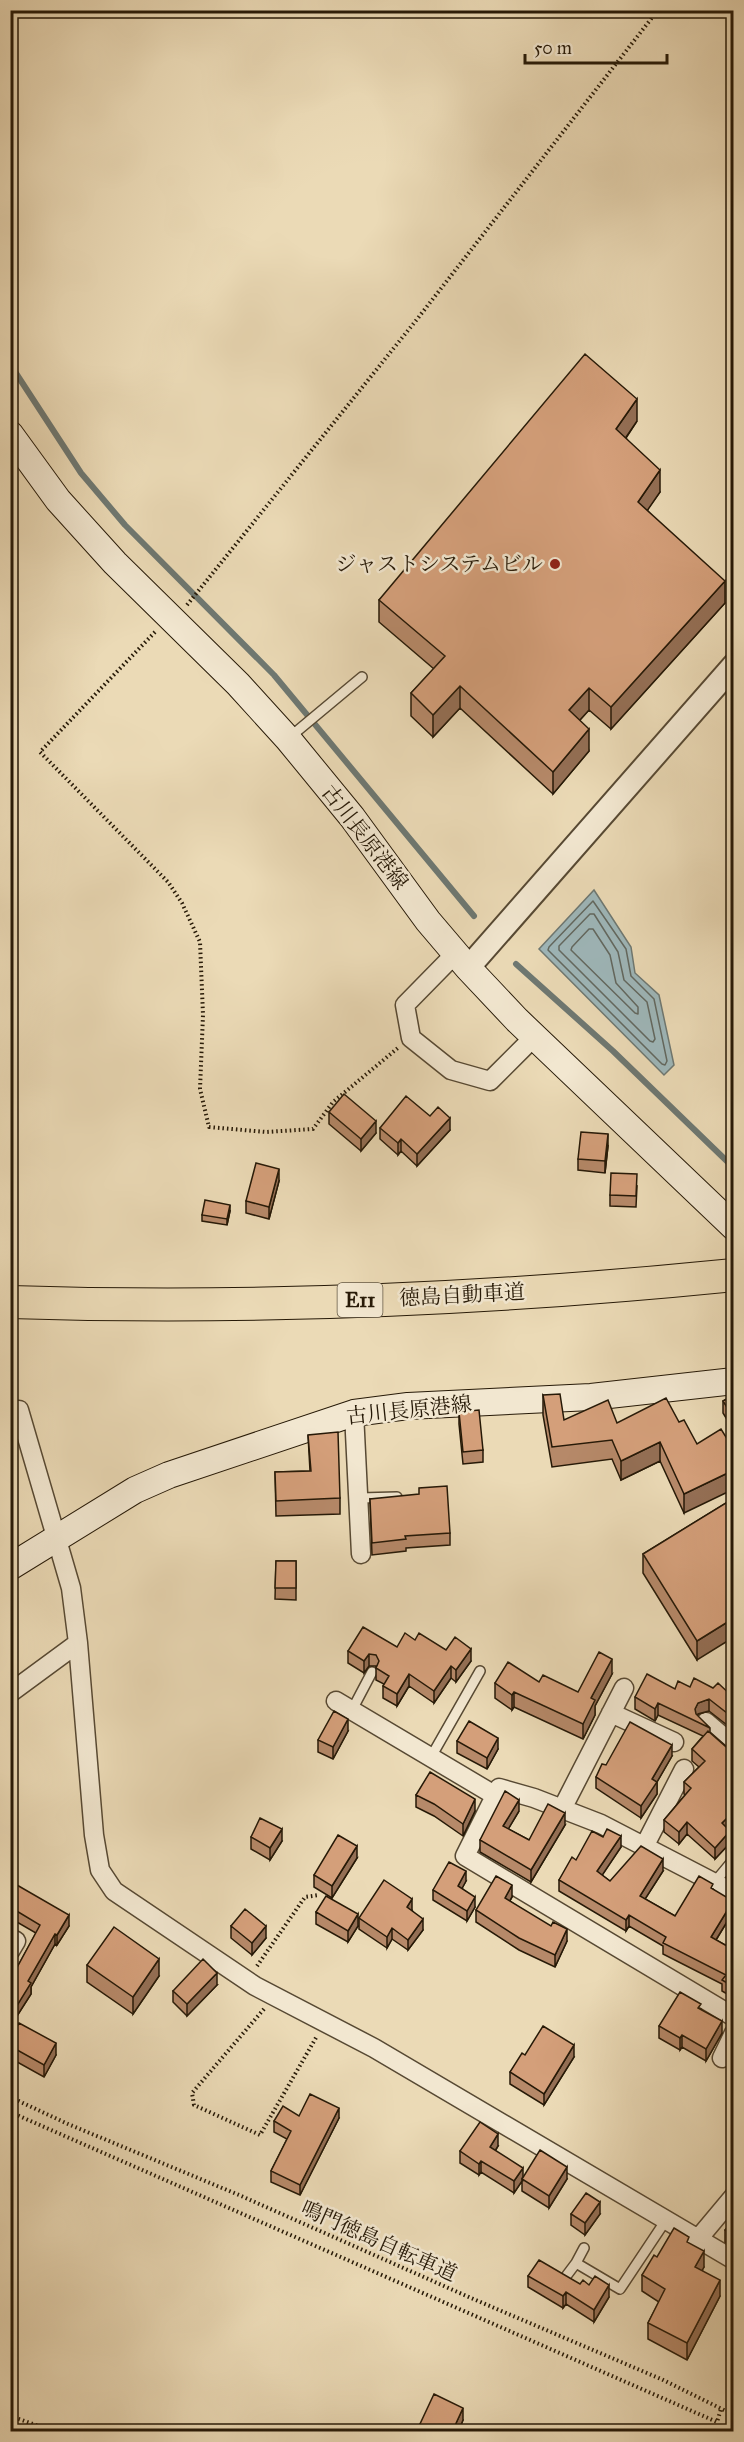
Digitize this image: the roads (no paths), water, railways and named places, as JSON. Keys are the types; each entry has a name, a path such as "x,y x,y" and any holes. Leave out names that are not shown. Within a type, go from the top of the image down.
{"highway":[{"name":"徳島自動車道","path":"10,1302 90,1304 303,1302 508,1293 721,1276"}],"main road":[{"name":"古川長原港線","path":"10,434 58,500 115,563 238,684 295,734 428,921 462,961 534,1037 734,1227"},
{"name":"古川長原港線","path":"10,1567 135,1490 170,1475 354,1413 408,1406 591,1397 734,1381"}],"street":[{"path":"534,1037 490,1081 451,1070 411,1038 405,1005 462,961 734,665"},
{"path":"10,1410 19,1410 71,1588 78,1643 94,1835 100,1870 114,1891 247,1980 374,2048 734,2260"},
{"path":"354,1413 361,1554"},
{"path":"10,1693 78,1643"},
{"path":"562,1809 624,1688"},
{"path":"336,1701 496,1796"},
{"path":"611,1713 674,1742"},
{"path":"706,1722 734,1746"},
{"path":"644,1847 684,1769"},
{"path":"734,1893 601,1824 499,1788 465,1856 734,2017"},
{"path":"10,1938 16,1941 10,1951"},
{"path":"722,2058 734,2033"},
{"path":"698,2239 734,2196"}],"lane":[{"path":"295,734 362,677"},
{"path":"360,1498 400,1497"},
{"path":"431,1757 480,1671"},
{"path":"352,1710 372,1672"},
{"path":"714,1883 734,1859"},
{"path":"576,2263 620,2289 666,2220"},
{"path":"567,2275 584,2248"}],"water":[{"path":"594,890 631,947 635,973 659,995 674,1065 664,1075 539,949"}],"waterway":[{"path":"10,364 81,473 125,525 274,675 474,916"},
{"path":"516,964 613,1051 734,1168"}],"place":[{"name":"ジャストシステムビル","path":"555,564"}]}
